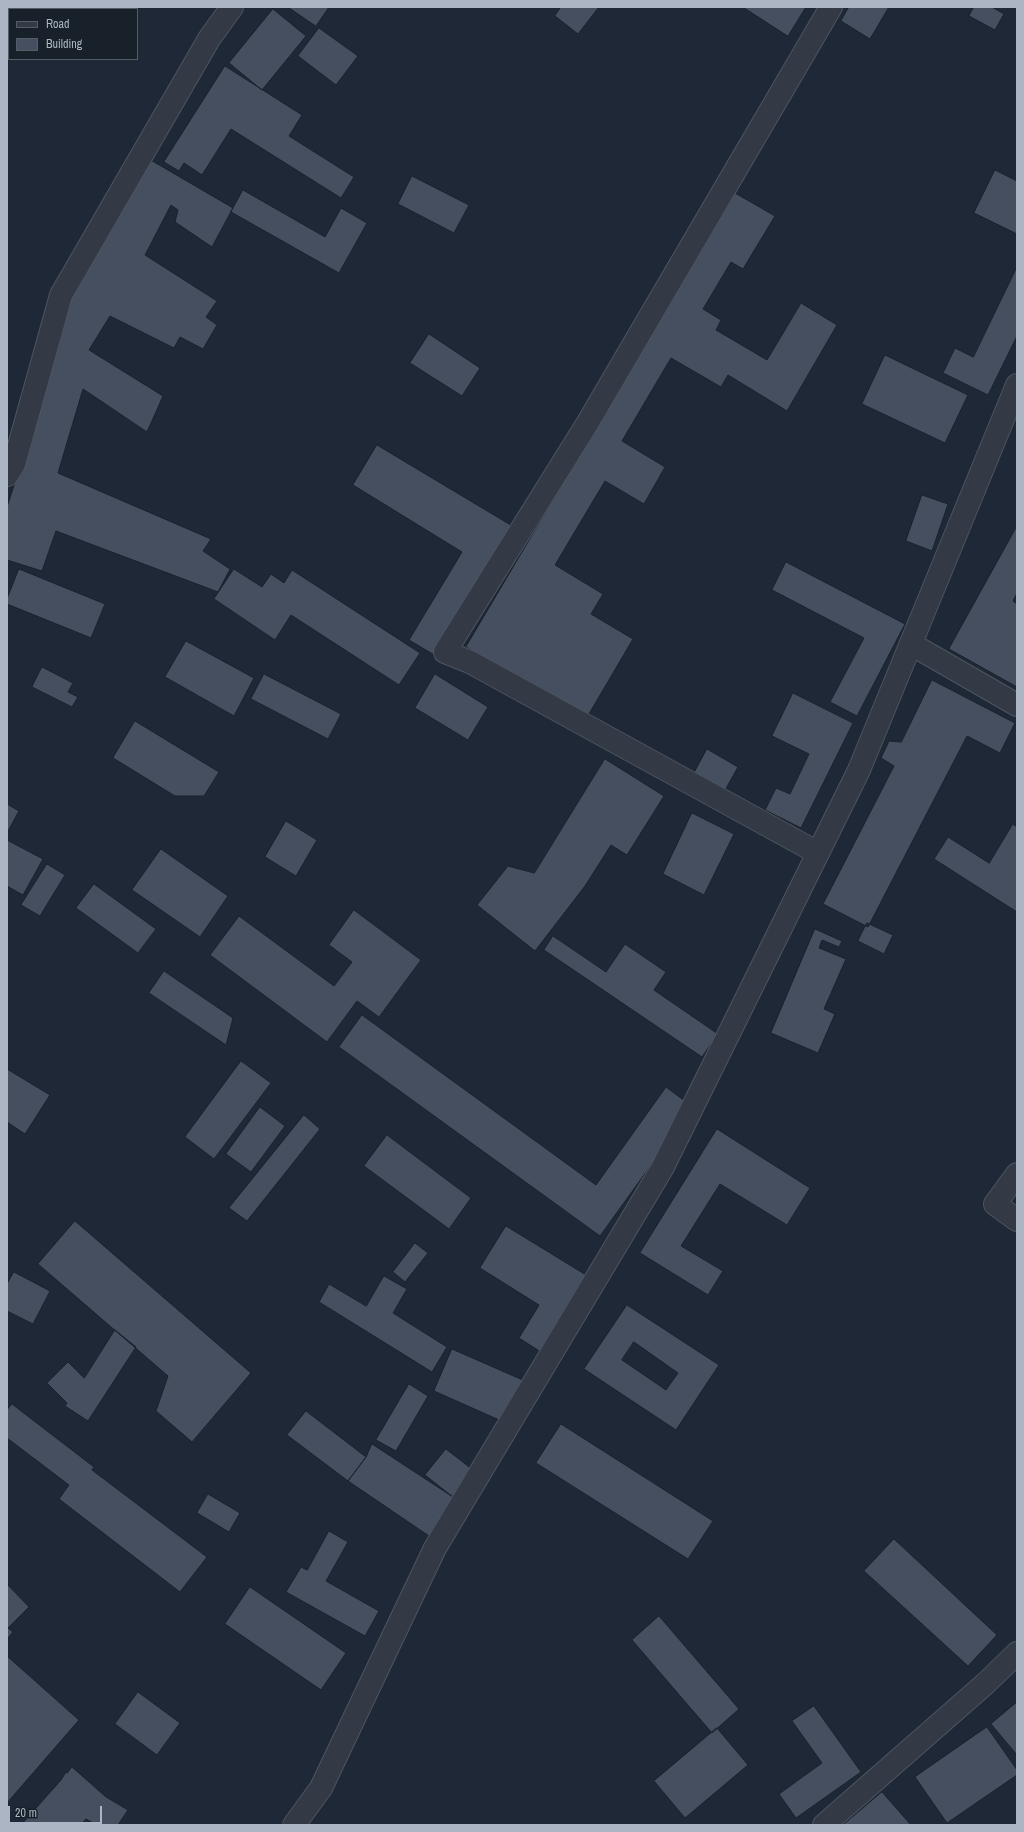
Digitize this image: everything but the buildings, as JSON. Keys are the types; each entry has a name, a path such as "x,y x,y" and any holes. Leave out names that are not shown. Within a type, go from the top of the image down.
{"street":[{"path":"7,476 14,464 61,295 209,39 232,7"},
{"path":"818,853 470,662 444,652 587,424 831,7"},
{"path":"294,1825 321,1788 435,1548 664,1167 859,770 1017,386"},
{"path":"910,644 1017,705"},
{"path":"1017,1174 995,1204 1017,1220"},
{"path":"824,1825 985,1684 1017,1653"}]}
